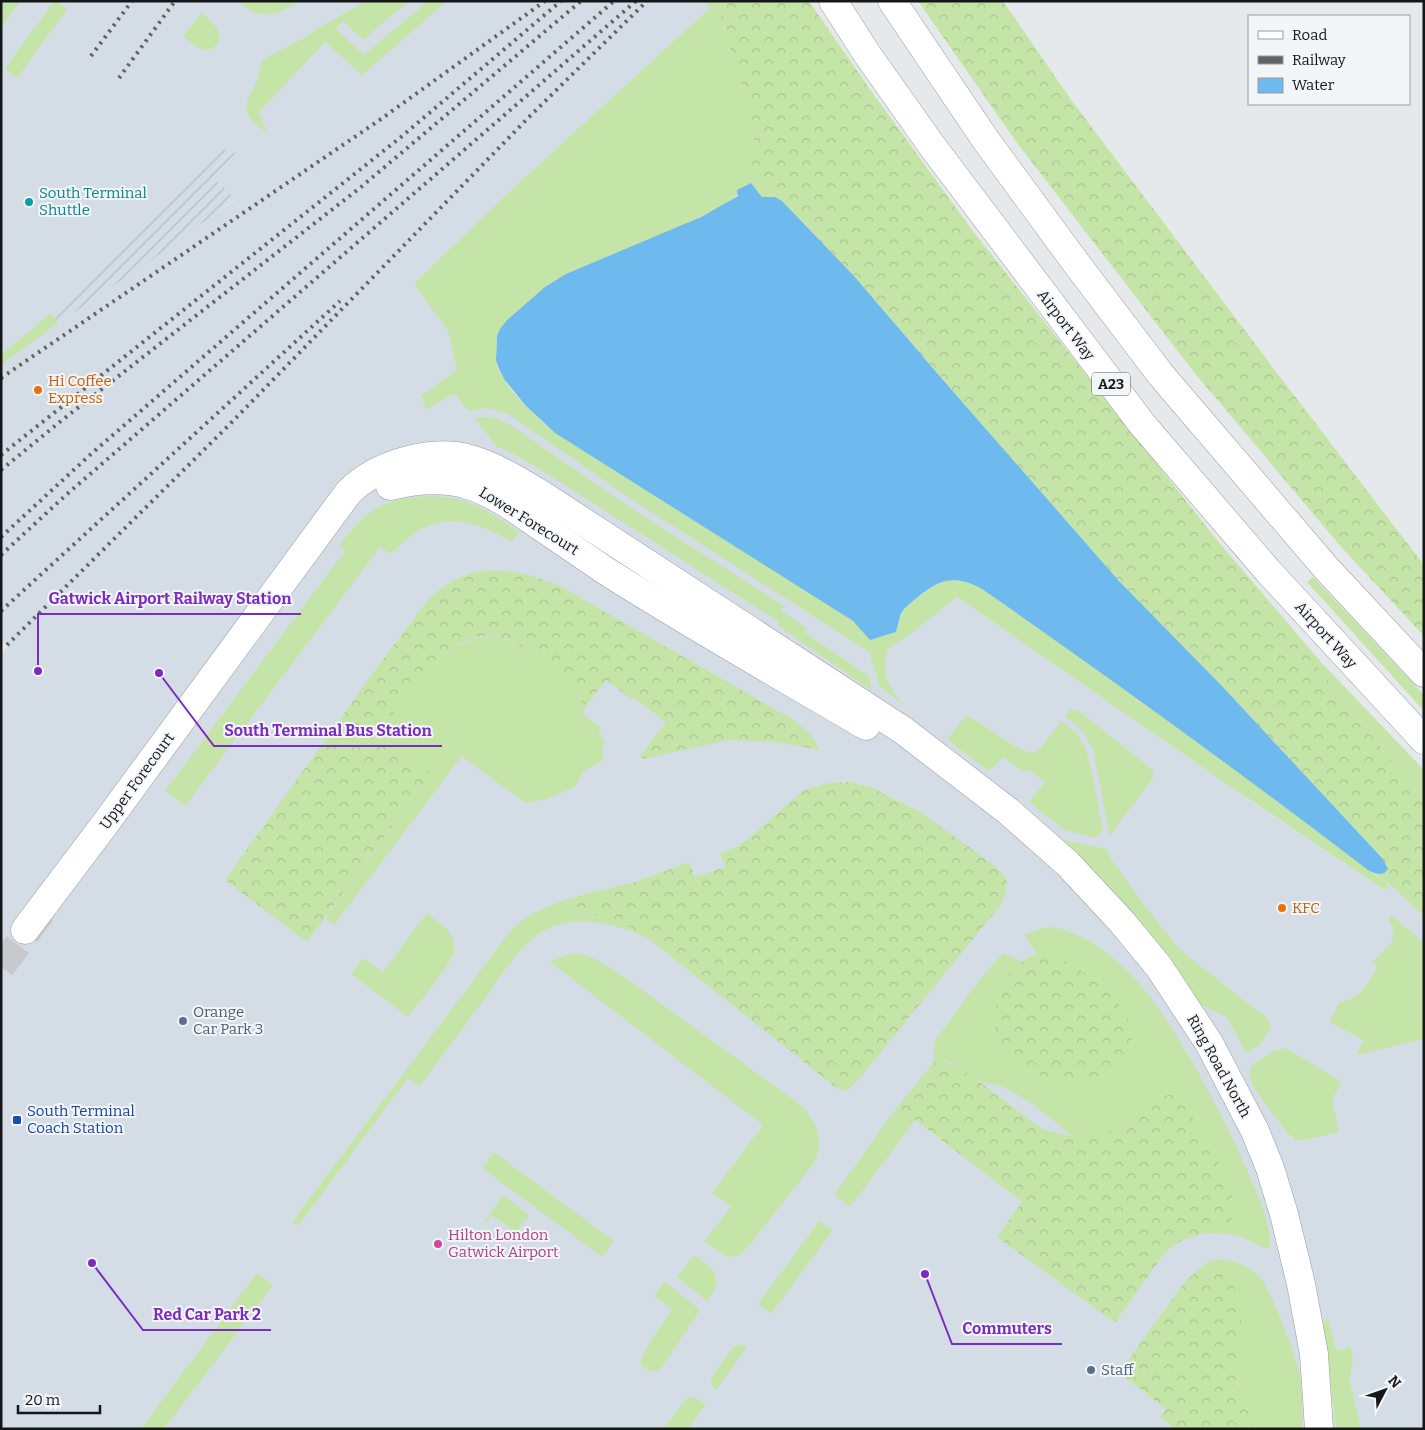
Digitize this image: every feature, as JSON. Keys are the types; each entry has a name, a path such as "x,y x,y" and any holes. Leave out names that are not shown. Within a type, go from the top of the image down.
{"main road":[{"name":"Airport Way","path":"833,1 867,54 932,146 1142,424 1268,571 1424,740"},
{"path":"892,1 985,139 1161,375 1326,568 1424,674"},
{"name":"Upper Forecourt","path":"25,930 348,492 366,478 404,461 420,457 468,458 496,468 518,480 896,726 971,783"},
{"name":"Lower Forecourt","path":"390,486 434,480 469,485 501,500 605,570 709,635 891,740 971,783"},
{"name":"Ring Road North","path":"971,783 1008,811 1068,864 1122,922 1159,966 1219,1061 1270,1168 1284,1214 1301,1284 1314,1354 1319,1429"}],"shaded area":[{"path":"1,1 705,1 710,8 448,331 490,397 867,647 917,629 957,597 1251,801 1385,890 1389,885 1394,888 1424,917 1424,1429 1361,1429 1350,1381 1353,1360 1351,1348 1337,1351 1326,1316 1323,1324 1336,1429 1255,1429 1238,1384 1138,1347 1119,1373 1166,1409 1161,1417 1175,1429 1,1429 1,654 8,646 1,641","holes":["219,148 235,154 213,177 235,200 59,322 51,313 84,285","849,782 871,787 919,811 644,935 588,913 559,910 689,862 695,878 725,867 720,853 738,846 815,786","961,1068 1041,1128 1053,1134 1071,1136 1201,1233 1183,1240 1166,1251 1115,1323 998,1237 1022,1202 915,1120","1250,1080 1315,1138 1299,1140 1291,1138 1253,1087"]},
{"path":"219,147 236,153 213,177 235,199 153,259 58,323 51,313 84,285 144,226"}],"green space":[{"path":"1,1 20,1 1,28"},
{"path":"54,1 57,1 67,9 17,78 5,69"},
{"path":"238,1 300,1 276,13 262,14 247,8"},
{"path":"367,1 409,1 363,40 343,21 336,29 364,55 428,1 447,1 362,75 325,42 259,112 268,135 250,118 246,109 247,101 257,81 262,60"},
{"path":"705,1 717,1 736,70 752,117 754,138 749,168 775,197 762,197 751,183 725,204 677,229 497,336 497,364 508,385 531,412 555,433 846,616 862,629 870,640 896,632 901,613 905,608 932,587 949,581 959,581 970,583 982,589 1239,771 1389,885 1385,890 1228,785 957,597 888,649 885,667 886,676 898,698 911,711 880,687 869,652 631,499 508,414 487,408 468,411 454,393 426,410 420,394 424,394 457,370 448,331 414,284 507,194 710,8"},
{"path":"717,1 809,1 869,88 972,230 1424,802 1424,917 1394,888 1374,873 1383,874 1382,858 1221,685 1119,581 854,276 782,201 775,197 749,168 754,138 752,117 736,70"},
{"path":"918,1 1003,1 1072,101 1424,565 1424,636 1342,548 1193,371 1017,143"},
{"path":"202,12 217,28 220,38 214,47 207,50 198,47 183,36"},
{"path":"51,313 58,323 1,365 1,355"},
{"path":"474,418 495,418 509,424 628,506 784,606 781,611 807,628 804,632 869,676 872,691 777,625 779,622 549,475 518,456 496,446"},
{"path":"429,496 456,499 477,506 519,532 512,541 478,526 448,521 420,530 391,554 380,547 185,806 165,791 345,551 339,546 349,533 376,508 387,503 412,497"},
{"path":"1204,525 1321,662 1424,770 1424,802"},
{"path":"496,570 526,574 558,585 794,720 811,735 820,750 774,742 729,740 643,759 640,756 666,722 633,697 631,699 606,680 586,706 546,664 520,646 496,636 474,638 463,642 453,647 434,662 408,692 378,735 431,773 307,942 225,880 375,670 427,601 454,580 475,572"},
{"path":"1313,577 1424,695 1424,711 1307,582"},
{"path":"487,636 515,643 529,651 566,684 586,706 582,713 602,729 598,734 605,741 602,748 604,760 587,769 575,787 544,800 525,803 462,756 334,925 325,919 431,773 378,735 411,688 437,660 452,649 468,641"},
{"path":"1071,709 1079,711 1154,771 1153,778 1110,836 1093,750 1084,733 1065,716"},
{"path":"965,717 971,717 1016,747 1030,753 1034,753 1041,748 1061,721 1070,727 1077,734 1085,748 1103,830 1096,838 1064,830 1029,802 1045,782 1031,771 1022,771 1003,757 992,769 987,770 947,739"},
{"path":"849,782 871,787 919,811 991,863 1005,876 1007,882 1005,895 999,907 848,1090 838,1089 644,935 603,917 581,912 558,910 689,862 695,877 725,867 720,853 738,846 799,794 807,789 828,783"},
{"path":"1060,839 1107,849 1111,859 1147,909 1178,947 1268,1019 1271,1028 1260,1045 1246,1053 1227,1017 1199,1004 1139,922 1102,880"},
{"path":"639,881 559,910 606,918 628,926 649,939 626,929 600,923 574,922 549,928 530,941 513,960 420,1086 408,1078 298,1226 292,1222 512,929 539,910 589,893"},
{"path":"427,913 447,929 453,939 455,951 445,969 408,1017 351,974 363,958 383,972"},
{"path":"1392,916 1424,943 1424,1039 1356,1055 1364,1040 1329,1022 1339,1003 1358,994 1378,967 1371,963 1386,949 1393,939 1394,933 1388,921"},
{"path":"1053,927 1080,936 1096,945 1111,957 1136,980 1164,1017 1202,1080 1240,1154 1267,1221 1271,1244 1267,1249 1241,1237 1228,1234 1201,1233 1230,1225 1226,1177 1189,1110 1175,1096 1154,1103 1139,1116 1117,1129 1094,1136 1071,1136 1039,1109 1013,1092 1000,1086 977,1080 951,1062 939,1061 933,1063 936,1039 981,978 1003,953 1021,961 1009,978 995,1015 995,1028 999,1042 1008,1057 1020,1068 1037,1076 1054,1079 1073,1079 1092,1076 1108,1070 1122,1061 1044,953 1037,954 1024,935 1042,928"},
{"path":"576,953 595,959 623,976 802,1106 816,1126 819,1146 814,1163 748,1247 738,1256 728,1257 704,1242 731,1207 712,1193 763,1125 550,962"},
{"path":"1044,953 1055,956 1081,970 1106,991 1125,1013 1131,1028 1130,1047 1120,1063 1109,1072 1079,1080 1040,1077 1017,1066 1007,1057 1000,1046 994,1018 996,1003 1001,989 1008,975 1018,965 1030,957"},
{"path":"1286,1048 1342,1082 1332,1099 1339,1132 1304,1140 1295,1140 1287,1133 1253,1087 1249,1073 1252,1065 1274,1051"},
{"path":"941,1060 961,1068 1041,1128 1067,1135 1093,1135 1118,1128 1130,1122 1161,1098 1169,1095 1176,1096 1183,1102 1192,1116 1230,1188 1233,1214 1230,1225 1183,1240 1166,1251 1115,1323 997,1237 1022,1202 915,1120 910,1127 892,1114 933,1063"},
{"path":"892,1114 910,1127 850,1207 834,1195"},
{"path":"494,1152 614,1241 602,1257 482,1168"},
{"path":"503,1195 529,1215 516,1232 492,1215 486,1223 484,1222"},
{"path":"819,1221 833,1230 771,1314 758,1304"},
{"path":"695,1255 715,1275 716,1286 707,1301 677,1277"},
{"path":"1217,1259 1235,1262 1246,1267 1257,1274 1266,1286 1298,1366 1302,1395 1302,1429 1255,1429 1238,1384 1241,1306 1234,1286 1199,1271 1186,1280 1208,1262"},
{"path":"1212,1269 1224,1272 1234,1286 1241,1306 1238,1384 1255,1429 1175,1429 1160,1417 1166,1409 1119,1373 1186,1280 1199,1271"},
{"path":"257,1273 273,1285 164,1429 141,1429"},
{"path":"664,1281 700,1310 662,1367 657,1371 649,1371 641,1365 641,1360 647,1346 672,1309 654,1296"},
{"path":"1327,1316 1337,1351 1351,1347 1353,1360 1350,1381 1361,1429 1336,1429 1323,1324"},
{"path":"740,1344 747,1347 716,1390 712,1386 711,1378 733,1347"},
{"path":"693,1397 706,1404 688,1429 663,1429 686,1399"}],"water":[{"path":"751,183 762,197 775,197 782,201 854,276 1119,581 1221,685 1382,858 1388,869 1386,872 1379,874 1368,870 1176,727 982,589 970,583 959,581 949,581 932,587 901,613 896,632 870,640 853,621 555,433 526,406 504,379 496,360 497,336 507,320 545,287 566,274 701,217 738,196 737,190"}],"tunnel":[{"path":"1,967 42,912"}],"railway":[{"path":"91,56 132,1"},
{"path":"119,78 175,1"},
{"path":"1,378 381,119 545,1"},
{"path":"1,455 401,137 561,1"},
{"path":"1,470 361,187 581,1"},
{"path":"1,537 91,454 614,1"},
{"path":"1,555 66,495 636,1"},
{"path":"7,645 229,425 531,115 647,1"},
{"path":"1,611 340,301"}],"place":[{"name":"South Terminal Shuttle","path":"29,202"},
{"name":"Hi Coffee Express","path":"38,390"},
{"name":"Gatwick Airport Railway Station","path":"38,671"},
{"name":"South Terminal Bus Station","path":"159,673"},
{"name":"KFC","path":"1282,908"},
{"name":"Orange Car Park 3","path":"183,1021"},
{"name":"South Terminal Coach Station","path":"17,1120"},
{"name":"Hilton London Gatwick Airport","path":"438,1244"},
{"name":"Red Car Park 2","path":"92,1263"},
{"name":"Commuters","path":"925,1274"},
{"name":"Staff","path":"1091,1370"}]}
